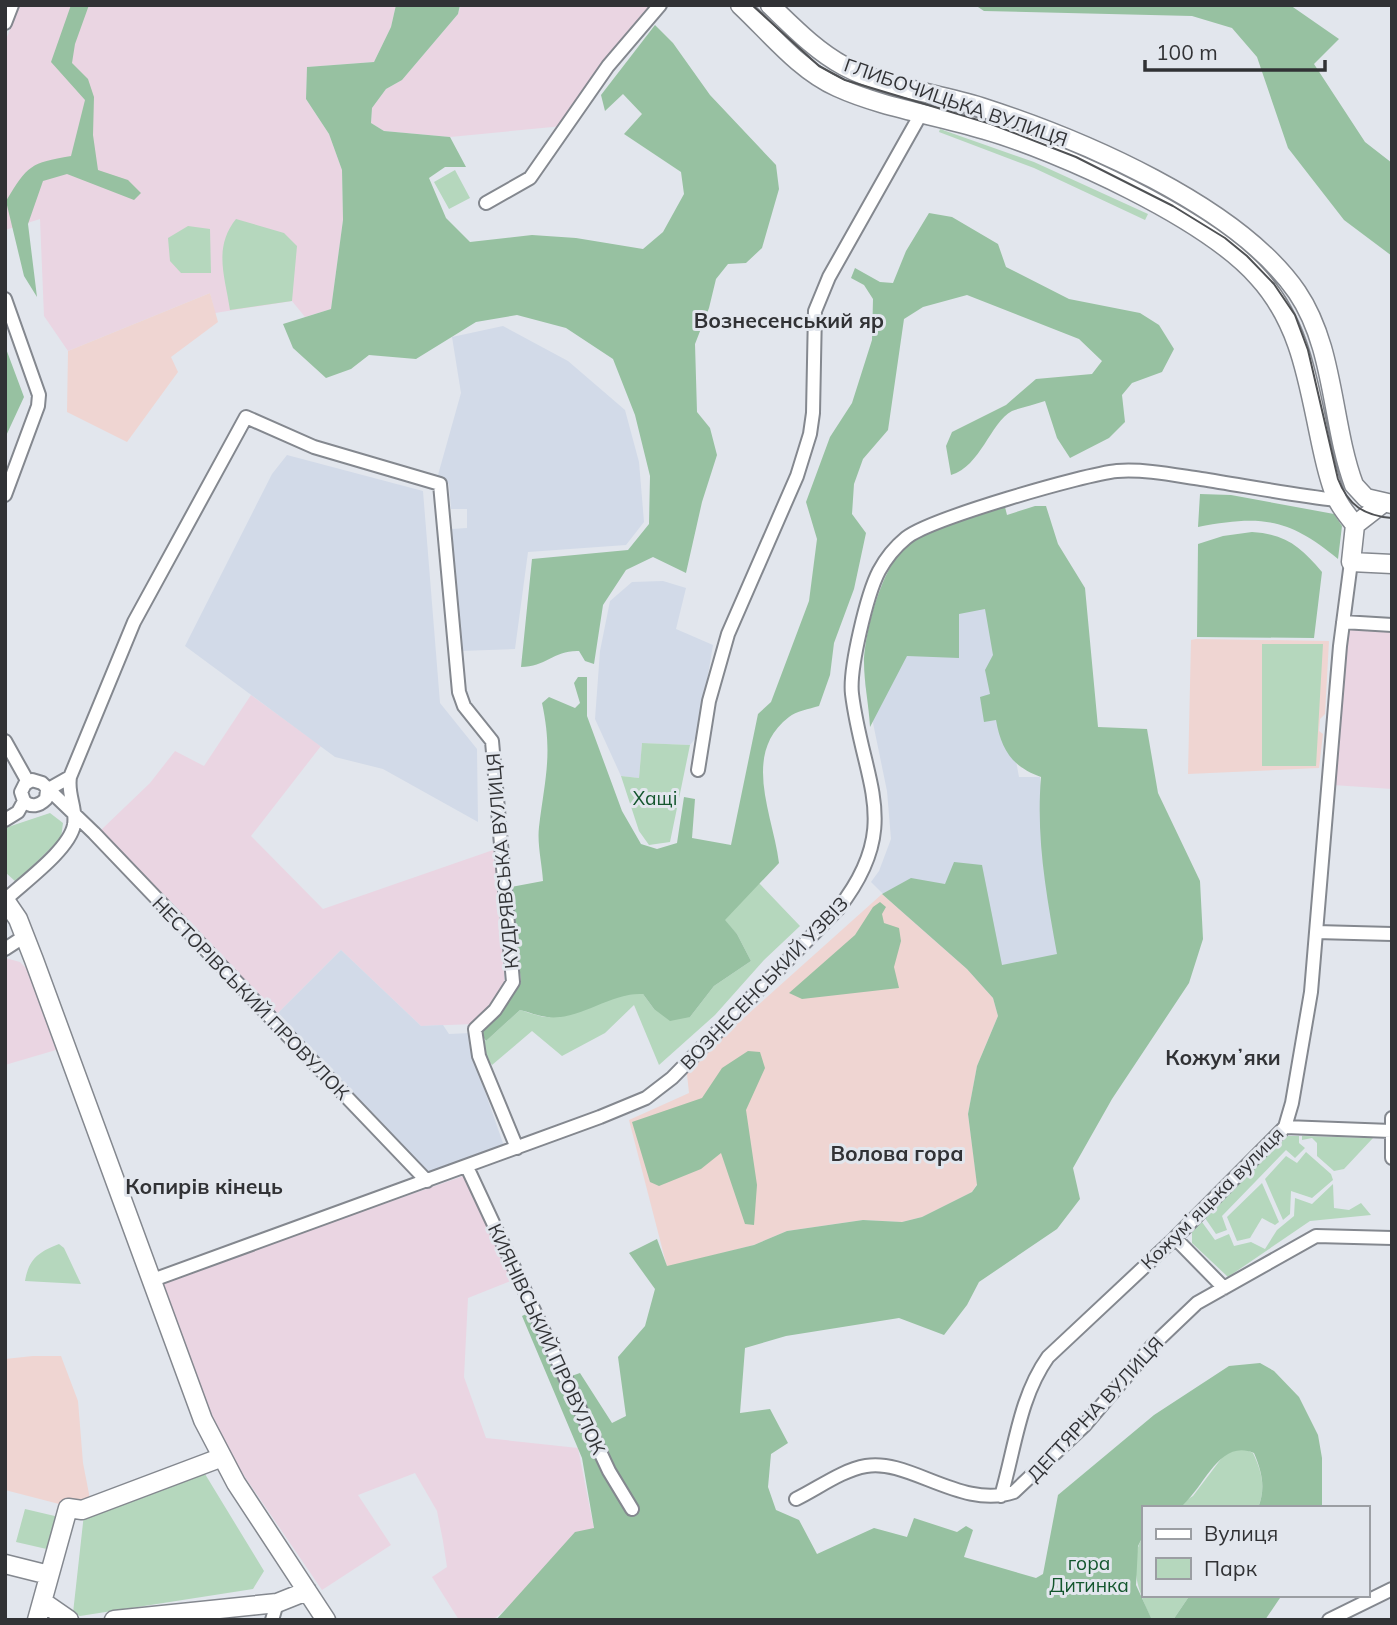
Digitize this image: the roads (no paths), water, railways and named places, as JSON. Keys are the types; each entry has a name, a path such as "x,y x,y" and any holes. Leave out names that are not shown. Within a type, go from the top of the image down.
{"main road":[{"name":"ГЛИБОЧИЦЬКА ВУЛИЦЯ","path":"740,5 818,76 857,94 988,130 1105,178 1183,221 1242,261 1270,290 1295,333 1337,500 1355,525"},
{"name":"ГЛИБОЧИЦЬКА ВУЛИЦЯ","path":"770,5 810,42 845,66 979,107 1060,136 1161,185 1254,243 1282,273 1307,310 1319,342 1354,485 1366,498 1387,504"},
{"path":"1387,504 1355,525 1351,562 1392,564"},
{"path":"5,900 25,936 203,1420 220,1458 326,1620"},
{"path":"37,1620 68,1508 82,1510 105,1503 220,1458"},
{"path":"5,1564 49,1575"},
{"path":"114,1620 274,1611 307,1591"},
{"path":"43,1602 69,1620"}],"street":[{"path":"5,23 12,5"},
{"path":"486,203 530,178 608,66 660,5"},
{"path":"698,770 709,701 728,634 797,476 810,434 813,413 815,311 829,277 922,112"},
{"path":"5,299 39,395 38,407 5,495"},
{"name":"КУДРЯВСЬКА ВУЛИЦЯ","path":"70,777 134,622 246,416 314,447 439,484 459,692 464,706 492,741 513,982 495,1010 475,1029 482,1062 517,1148"},
{"name":"ВОЗНЕСЕНСЬКИЙ УЗВІЗ","path":"150,1281 467,1167 646,1098 672,1078 848,897 869,854 877,806 860,740 852,690 856,650 878,573 908,536 930,526 1033,492 1116,471 1161,473 1337,500"},
{"name":"Кожумʼяцька вулиця","path":"1001,1496 1016,1448 1025,1398 1034,1377 1048,1357 1175,1238 1285,1127 1295,1091 1311,992 1343,622 1351,562"},
{"path":"1343,622 1392,625"},
{"path":"5,741 28,782"},
{"path":"47,790 70,777"},
{"path":"5,900 68,841 75,814 68,789 70,777"},
{"path":"39,781 47,790 46,799 39,805 31,805 24,800 21,792 28,782 39,781"},
{"name":"НЕСТОРІВСЬКИЙ ПРОВУЛОК","path":"47,790 75,814 428,1181"},
{"path":"5,820 18,812 24,800"},
{"path":"1316,932 1392,934"},
{"path":"5,949 25,936"},
{"path":"1285,1127 1391,1125 1392,1158"},
{"name":"КИЯНІВСЬКИЙ ПРОВУЛОК","path":"467,1167 608,1471 632,1509"},
{"name":"ДЕГТЯРНА ВУЛИЦЯ","path":"1001,1496 1022,1487 1084,1426 1153,1345 1197,1303 1316,1236 1392,1238"},
{"path":"1175,1238 1224,1288"},
{"path":"796,1499 867,1466 891,1468 968,1493 1001,1496"},
{"path":"1329,1620 1392,1589"}],"tram line":[{"path":"752,5 819,66 845,80 991,124 1076,157 1173,206 1225,238 1274,284 1295,315 1308,350 1342,488 1358,508 1373,515 1392,518"}],"district":[{"name":"Вознесенський яр","path":"789,320"},
{"name":"Кожумʼяки","path":"1223,1057"},
{"name":"Волова гора","path":"897,1153"},
{"name":"Копирів кінець","path":"204,1186"}],"park label":[{"name":"Хащі","path":"655,798"},
{"name":"гора Дитинка","path":"1089,1574"}]}
